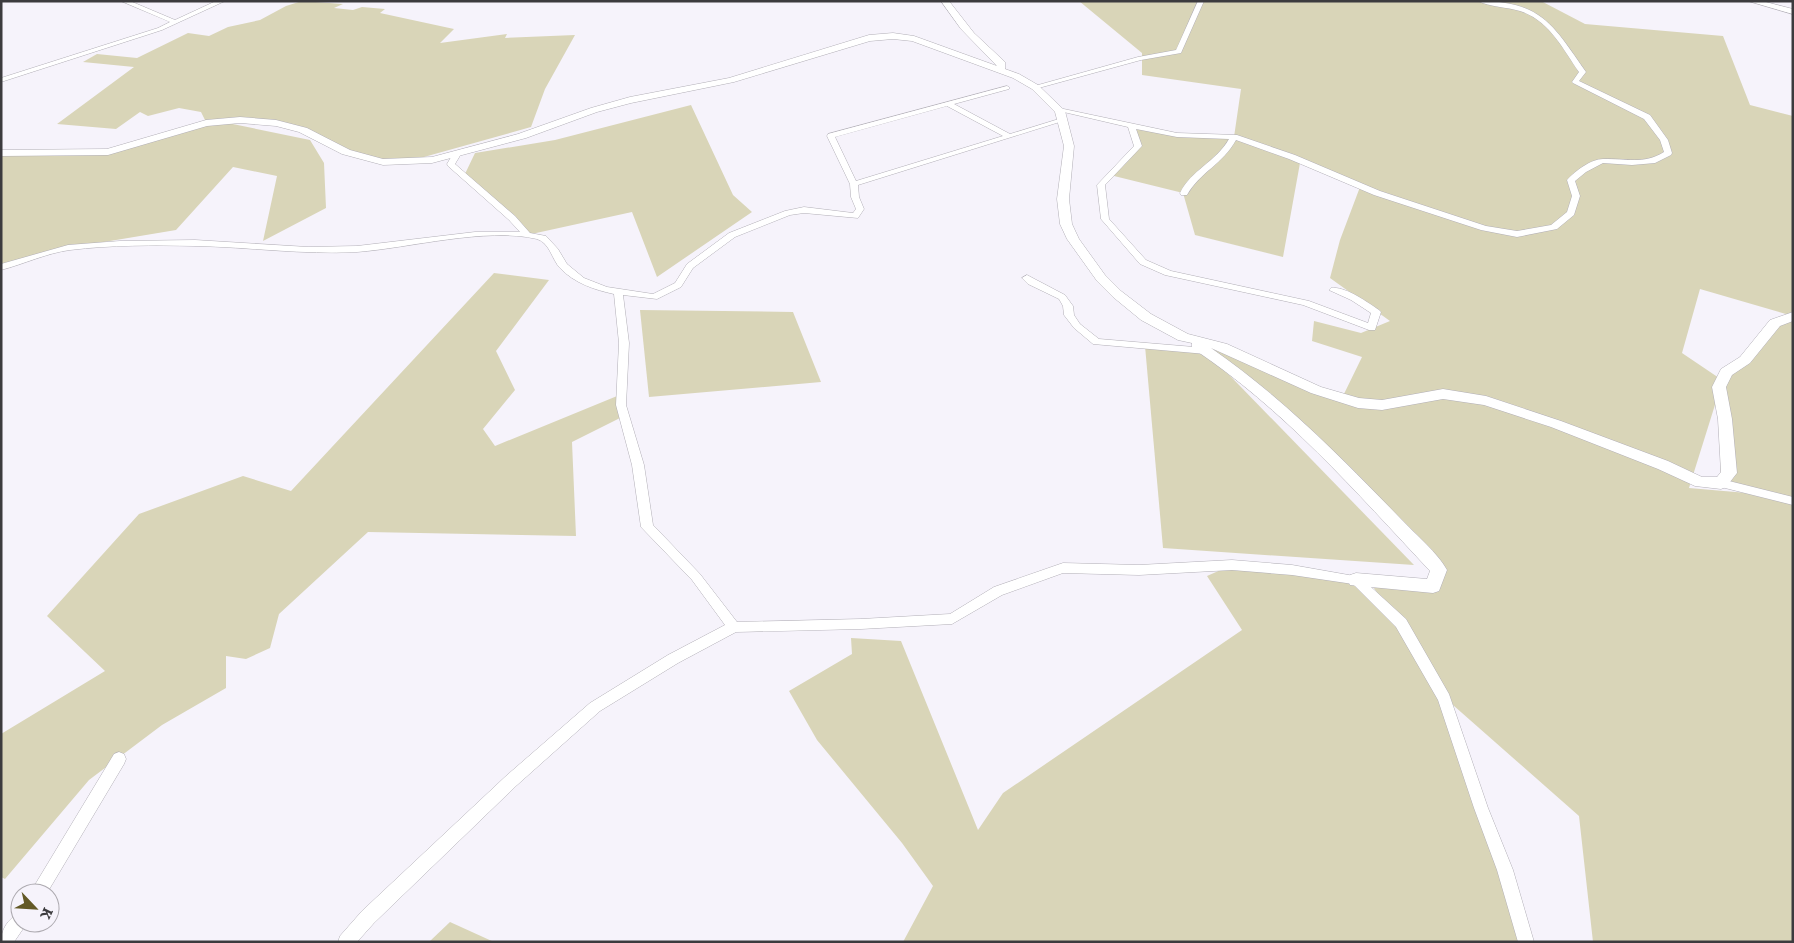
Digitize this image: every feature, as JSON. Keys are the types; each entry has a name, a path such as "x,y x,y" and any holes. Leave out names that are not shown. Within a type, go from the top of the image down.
{"street":[{"path":"124,1 175,22"},
{"path":"1,80 160,29 222,1"},
{"path":"945,1 962,26 981,47 1002,64 1002,70"},
{"path":"1035,87 1140,58 1178,52 1201,1"},
{"path":"854,184 1009,136 1061,115 1177,134 1234,137 1292,157 1376,193 1484,228 1517,234 1554,227 1571,213 1576,196 1571,180 1583,170 1602,161 1632,163 1655,161 1668,153 1664,140 1647,117 1575,82 1583,72 1557,35 1539,16 1528,11 1481,1"},
{"path":"1752,1 1793,12"},
{"path":"1,153 108,152 206,122 240,120 276,123 303,130 346,152 383,162 454,159 612,105 731,80 869,38 893,36 914,39 1002,70 1035,87 1061,115 1069,146 1063,199 1066,224 1073,239 1102,278 1116,294 1146,317 1206,350 1282,410 1348,473 1439,570 1433,586 1356,580 1292,570 1232,565 1139,570 1063,568 998,591 952,619 861,624 734,627 673,659 595,707 511,781 368,917 346,942"},
{"path":"1,267 68,248 120,244 195,243 308,250 357,249 475,235 526,235 544,238 555,250 563,266 581,280 604,289 654,297 678,285 690,266 732,235 765,220 804,210 855,216 860,209 855,197 854,184 831,136 1007,88"},
{"path":"948,104 1009,136"},
{"path":"1130,125 1138,146 1101,185 1105,219 1143,262 1168,274 1306,303 1372,328 1376,312 1354,298 1334,290"},
{"path":"1184,193 1189,181 1218,160 1225,153 1234,137"},
{"path":"454,159 512,218 526,235"},
{"path":"1027,278 1031,282 1062,297 1068,306 1069,315 1077,326 1096,342 1206,350"},
{"path":"618,292 624,343 621,405 638,464 647,527 696,577 734,627"},
{"path":"1721,483 1729,473 1725,419 1719,387 1726,372 1745,360 1774,323 1793,316"},
{"path":"1183,337 1222,347 1316,390 1358,403 1382,405 1443,394 1486,401 1556,424 1663,465 1700,482 1721,483 1793,501"},
{"path":"1356,580 1401,623 1444,698 1481,808 1505,870 1526,942"},
{"path":"44,883 118,759"}],"shaded area":[{"path":"302,1 343,4 334,8 353,10 362,7 385,9 380,13 454,29 440,43 507,34 505,38 575,35 545,89 531,127 406,162 365,158 303,130 276,123 223,122 310,140 324,163 326,208 263,241 277,176 233,167 176,230 68,248 1,268 1,151 108,152 206,122 201,112 179,108 148,116 140,112 116,129 57,124 134,67 83,62 97,54 137,58 188,33 209,36 228,27 260,20 286,6"},
{"path":"1079,1 1541,1 1585,24 1723,36 1750,105 1793,116 1793,316 1700,289 1682,353 1722,380 1782,320 1793,318 1793,942 1593,942 1579,816 1445,698 1526,942 903,942 933,886 902,843 817,740 789,691 852,654 851,638 901,641 978,830 1003,793 1242,630 1207,576 1232,565 1356,580 1389,611 1370,582 1433,586 1439,570 1320,446 1200,342 1342,398 1362,357 1312,341 1314,321 1361,333 1390,321 1330,278 1340,240 1360,187 1300,163 1283,257 1195,235 1183,193 1110,175 1138,146 1131,125 1177,135 1234,137 1241,89 1142,75 1142,53","holes":["1719,392 1721,483 1747,493 1689,488"]},
{"path":"691,105 733,195 752,212 657,277 632,212 527,235 464,176 475,153 555,140"},
{"path":"494,273 549,280 496,351 515,390 483,429 495,446 622,394 624,416 572,442 576,536 368,532 279,614 270,648 246,659 226,656 226,688 162,725 89,780 5,879 1,877 1,734 105,671 47,616 139,514 243,476 291,491"},
{"path":"640,310 793,312 821,382 649,397"},
{"path":"1145,346 1206,351 1414,565 1163,548"},
{"path":"450,922 494,942 429,942"}]}
